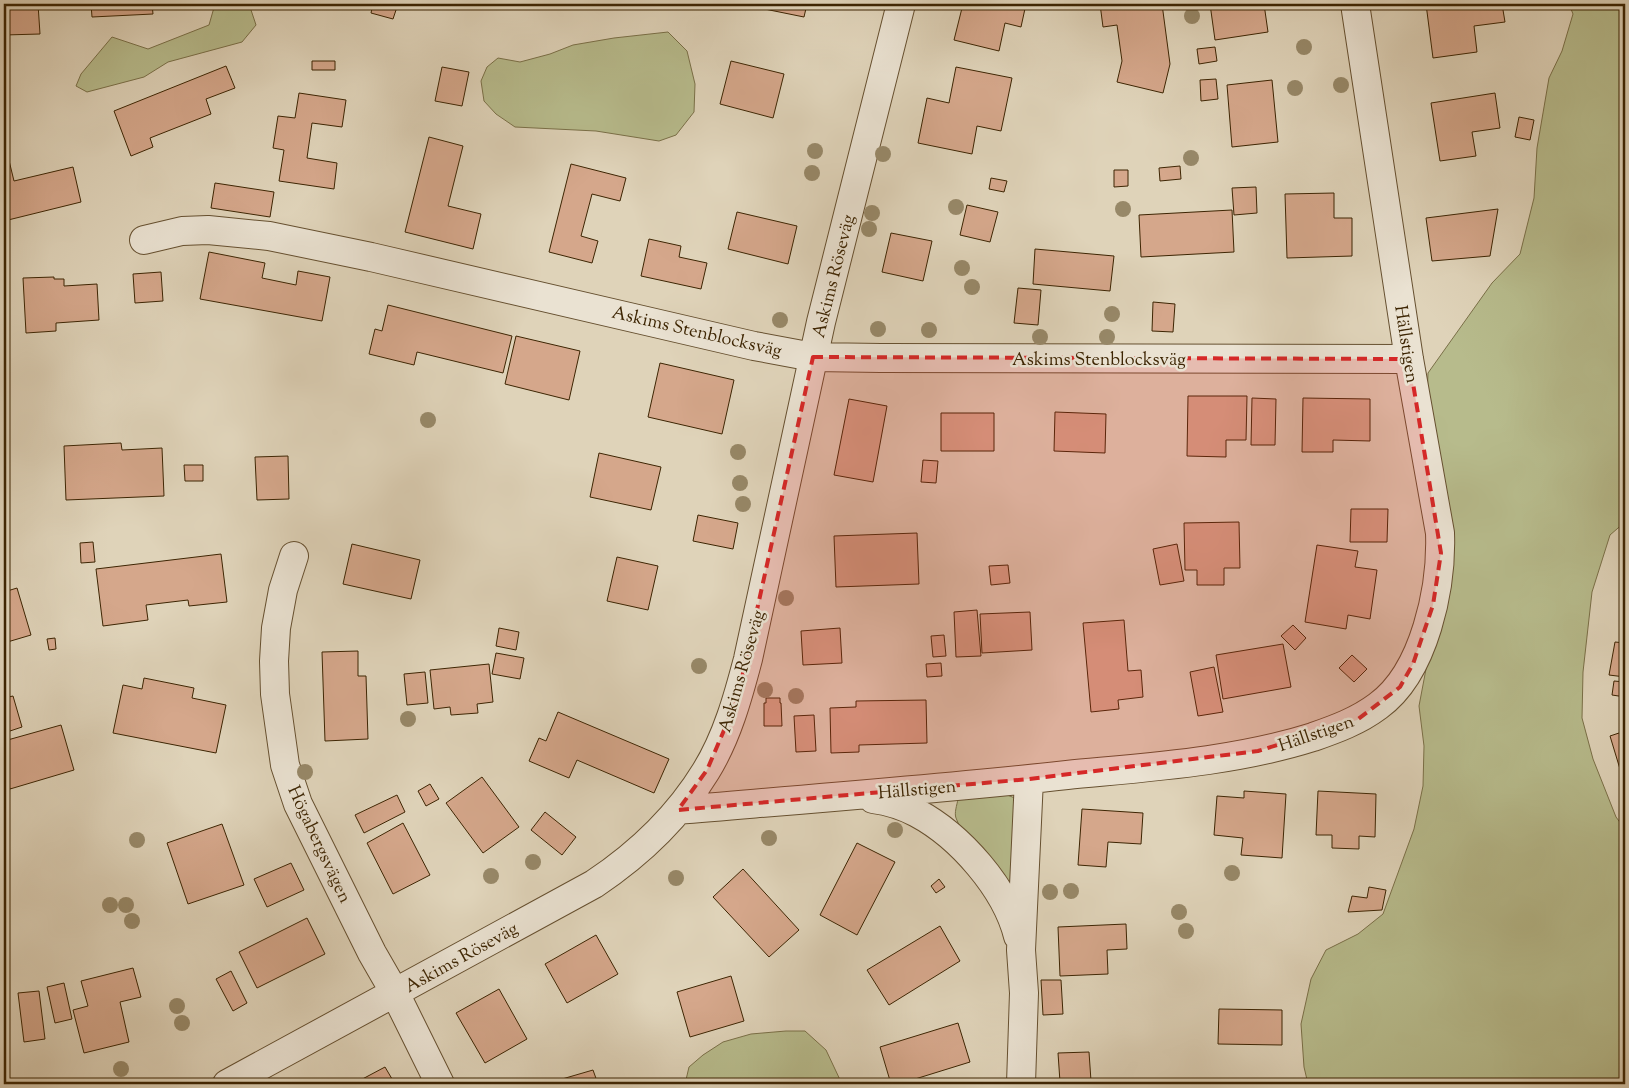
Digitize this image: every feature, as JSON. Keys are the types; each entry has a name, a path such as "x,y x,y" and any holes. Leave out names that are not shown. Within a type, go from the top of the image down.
{"street":[{"name":"Askims Röseväg","path":"227,1084 594,884 655,837 678,810 707,770 725,732 737,700 748,659 813,356 901,4"},
{"name":"Hällstigen","path":"678,810 1029,779 1196,762 1294,743 1334,730 1357,720 1380,705 1400,687 1413,664 1434,605 1441,553 1440,533 1409,359 1355,4"},
{"name":"Askims Stenblocksväg","path":"144,240 182,231 208,230 269,236 370,257 754,346 813,356 891,358 1409,359"},
{"name":"Högabergsvägen","path":"294,556 283,590 276,628 274,661 275,694 286,765 298,804 440,1084"},
{"path":"1021,1084 1024,993 1021,950 1029,779"},
{"path":"851,795 898,805 916,812 956,840 983,869 1006,904 1016,928 1021,950"}],"highlighted area":[{"path":"813,357 1409,359 1441,553 1433,605 1413,664 1400,687 1357,720 1258,751 1029,779 678,810 707,770 737,700"}],"green space":[{"path":"215,4 249,4 256,25 242,42 168,62 144,77 87,92 76,86 81,74 112,37 148,49 209,25"},
{"path":"1569,4 1625,4 1625,522 1610,535 1592,592 1583,672 1582,718 1593,759 1616,817 1625,829 1625,1084 1308,1084 1304,1067 1301,1024 1311,979 1326,950 1358,934 1383,914 1414,829 1423,786 1424,746 1419,706 1426,669 1443,612 1427,400 1428,373 1492,283 1520,254 1534,198 1537,148 1549,78 1562,51 1573,14"},
{"path":"668,32 687,51 695,84 694,112 676,135 659,141 596,131 515,127 496,114 484,101 481,81 487,67 498,58 520,62 550,54 573,45"},
{"path":"999,792 1015,798 1013,886 973,845 960,827 955,816 958,799"},
{"path":"805,1031 826,1050 842,1084 685,1084 689,1067 723,1042 751,1034"}],"building":[{"path":"4,4 38,4 40,34 4,35"},
{"path":"91,4 152,4 153,14 92,17"},
{"path":"373,4 398,4 393,19 371,13"},
{"path":"740,4 807,4 804,17"},
{"path":"963,4 1026,4 1021,27 1005,23 999,51 954,40"},
{"path":"1100,4 1162,4 1170,64 1163,93 1117,82 1122,61 1117,25 1103,27"},
{"path":"1210,4 1264,4 1268,32 1215,40"},
{"path":"1426,4 1502,4 1505,22 1474,26 1477,52 1433,58"},
{"path":"1215,47 1217,61 1199,64 1197,49"},
{"path":"312,61 335,61 335,70 312,70"},
{"path":"731,61 784,74 773,118 720,104"},
{"path":"226,66 235,88 206,99 211,114 150,138 153,147 131,156 114,111"},
{"path":"442,67 469,72 462,106 435,101"},
{"path":"956,67 1012,78 1001,131 977,126 972,154 918,143 927,98 949,103"},
{"path":"1216,79 1218,99 1201,101 1200,80"},
{"path":"1272,80 1278,142 1232,147 1227,85"},
{"path":"299,93 346,100 342,127 312,123 307,158 337,163 334,189 279,181 284,150 273,148 278,116 295,118"},
{"path":"1495,93 1500,128 1472,132 1476,156 1440,161 1431,103"},
{"path":"1519,117 1534,120 1530,140 1515,137"},
{"path":"429,137 463,146 448,206 481,214 473,249 405,232"},
{"path":"4,140 14,181 73,167 81,202 4,221"},
{"path":"571,164 626,178 620,201 592,194 581,236 598,241 592,263 549,252"},
{"path":"1180,166 1181,179 1160,181 1159,168"},
{"path":"1114,170 1128,170 1128,186 1114,187"},
{"path":"991,178 1007,181 1004,192 989,189"},
{"path":"215,183 274,192 270,217 211,208"},
{"path":"1256,187 1257,213 1234,215 1232,188"},
{"path":"1334,193 1334,218 1352,218 1352,256 1287,258 1285,194"},
{"path":"967,205 998,212 990,242 960,235"},
{"path":"1498,209 1490,256 1432,261 1426,218"},
{"path":"1232,210 1234,252 1141,257 1139,215"},
{"path":"737,212 797,226 788,264 728,249"},
{"path":"891,233 932,241 923,281 882,272"},
{"path":"649,239 681,246 679,257 707,263 701,289 641,276"},
{"path":"1035,249 1114,256 1110,291 1033,284"},
{"path":"209,252 265,263 262,278 296,285 298,271 330,277 322,321 200,299"},
{"path":"161,272 163,301 135,303 133,274"},
{"path":"54,277 54,279 64,279 64,286 97,284 99,320 56,323 56,331 26,333 23,278"},
{"path":"1018,288 1041,290 1038,325 1014,323"},
{"path":"1153,302 1175,304 1173,332 1152,331"},
{"path":"388,305 512,336 503,373 417,352 414,365 369,354 375,329 382,331"},
{"path":"516,336 580,351 569,400 505,384"},
{"path":"660,363 734,380 722,434 648,417"},
{"path":"1188,396 1247,396 1246,440 1226,440 1226,457 1187,456"},
{"path":"1252,398 1276,399 1275,445 1251,445"},
{"path":"1303,398 1370,399 1370,441 1333,440 1333,452 1302,452"},
{"path":"849,399 887,406 873,482 834,475"},
{"path":"1055,412 1106,414 1105,453 1054,451"},
{"path":"941,413 994,413 994,451 941,451"},
{"path":"121,443 122,450 162,448 164,496 66,500 64,446"},
{"path":"599,453 661,467 651,510 590,497"},
{"path":"288,456 289,499 257,500 255,457"},
{"path":"923,460 938,461 936,483 921,482"},
{"path":"184,465 203,465 203,481 185,481"},
{"path":"1351,509 1388,509 1387,542 1350,542"},
{"path":"698,515 738,523 733,549 693,541"},
{"path":"1239,522 1240,568 1224,568 1224,585 1197,585 1197,570 1185,570 1184,523"},
{"path":"917,533 919,584 836,587 834,536"},
{"path":"93,542 95,562 81,563 80,543"},
{"path":"352,544 420,560 411,599 343,584"},
{"path":"1177,544 1184,581 1160,585 1153,549"},
{"path":"1317,545 1358,551 1355,567 1377,570 1370,619 1348,615 1346,629 1305,622"},
{"path":"221,554 227,602 189,606 188,600 146,605 148,620 103,626 96,569"},
{"path":"617,557 658,566 648,610 607,601"},
{"path":"1008,565 1010,583 991,585 989,566"},
{"path":"17,588 31,635 4,643 4,592"},
{"path":"977,610 981,656 956,657 954,612"},
{"path":"1030,612 1032,650 982,653 980,614"},
{"path":"1124,620 1128,671 1141,670 1143,697 1118,700 1119,709 1091,712 1083,623"},
{"path":"1293,625 1306,638 1295,650 1281,636"},
{"path":"499,628 519,632 516,650 496,646"},
{"path":"840,628 842,663 803,665 801,631"},
{"path":"944,635 946,656 933,657 931,636"},
{"path":"55,638 56,649 49,650 47,639"},
{"path":"1615,642 1625,643 1625,677 1609,675"},
{"path":"1283,644 1291,687 1223,699 1216,655"},
{"path":"358,651 358,676 366,676 368,739 325,741 322,652"},
{"path":"496,653 524,658 520,679 492,674"},
{"path":"1352,655 1367,669 1354,682 1339,668"},
{"path":"941,663 942,676 927,677 926,664"},
{"path":"489,664 493,702 477,704 478,713 451,715 450,707 434,709 430,670"},
{"path":"1214,667 1223,712 1198,716 1190,672"},
{"path":"425,672 428,703 407,705 404,674"},
{"path":"144,678 194,688 192,698 226,705 216,753 113,733 123,685 142,689"},
{"path":"1614,681 1625,682 1625,697 1612,695"},
{"path":"13,696 22,727 4,733 4,698"},
{"path":"766,698 780,698 782,726 764,726 764,703 766,703"},
{"path":"926,700 927,743 859,745 859,752 831,753 830,708 856,707 856,701"},
{"path":"558,712 669,759 654,793 577,760 569,778 529,761 539,738 546,741"},
{"path":"814,715 816,751 796,752 794,716"},
{"path":"61,725 74,770 10,789 4,768 4,741"},
{"path":"1625,731 1625,767 1620,769 1610,736"},
{"path":"482,777 519,827 483,853 446,803"},
{"path":"430,784 439,799 426,806 418,791"},
{"path":"1244,791 1286,794 1282,858 1241,855 1243,838 1214,835 1217,796 1244,798"},
{"path":"1318,791 1376,794 1375,837 1359,836 1359,849 1332,848 1332,835 1316,835"},
{"path":"397,795 405,812 364,833 355,815"},
{"path":"1082,809 1143,813 1141,844 1108,842 1106,867 1078,865"},
{"path":"545,812 576,837 562,855 531,830"},
{"path":"403,823 430,875 393,894 367,843"},
{"path":"222,824 244,885 188,904 167,843"},
{"path":"857,843 895,862 857,935 820,915"},
{"path":"291,863 304,890 267,907 254,879"},
{"path":"743,869 799,930 769,957 713,897"},
{"path":"939,879 945,887 936,893 931,886"},
{"path":"1369,887 1386,890 1382,910 1348,912 1352,896 1367,898"},
{"path":"307,918 325,954 257,988 239,952"},
{"path":"1126,924 1127,949 1107,950 1108,974 1060,976 1058,927"},
{"path":"940,926 960,961 889,1005 867,970"},
{"path":"596,935 618,974 567,1003 545,964"},
{"path":"133,968 141,997 120,1002 129,1042 84,1053 73,1010 88,1006 81,981"},
{"path":"231,971 247,1003 233,1011 216,979"},
{"path":"731,976 744,1021 690,1037 677,992"},
{"path":"1041,980 1061,980 1063,1014 1043,1015"},
{"path":"64,983 72,1019 55,1023 47,987"},
{"path":"499,989 527,1039 485,1063 456,1013"},
{"path":"39,991 45,1039 24,1042 18,993"},
{"path":"1219,1009 1282,1010 1282,1045 1218,1044"},
{"path":"958,1023 970,1062 899,1084 891,1084 880,1047"},
{"path":"1089,1052 1091,1081 1060,1082 1058,1053"},
{"path":"385,1067 395,1084 353,1084"},
{"path":"593,1070 598,1084 545,1084"}]}
